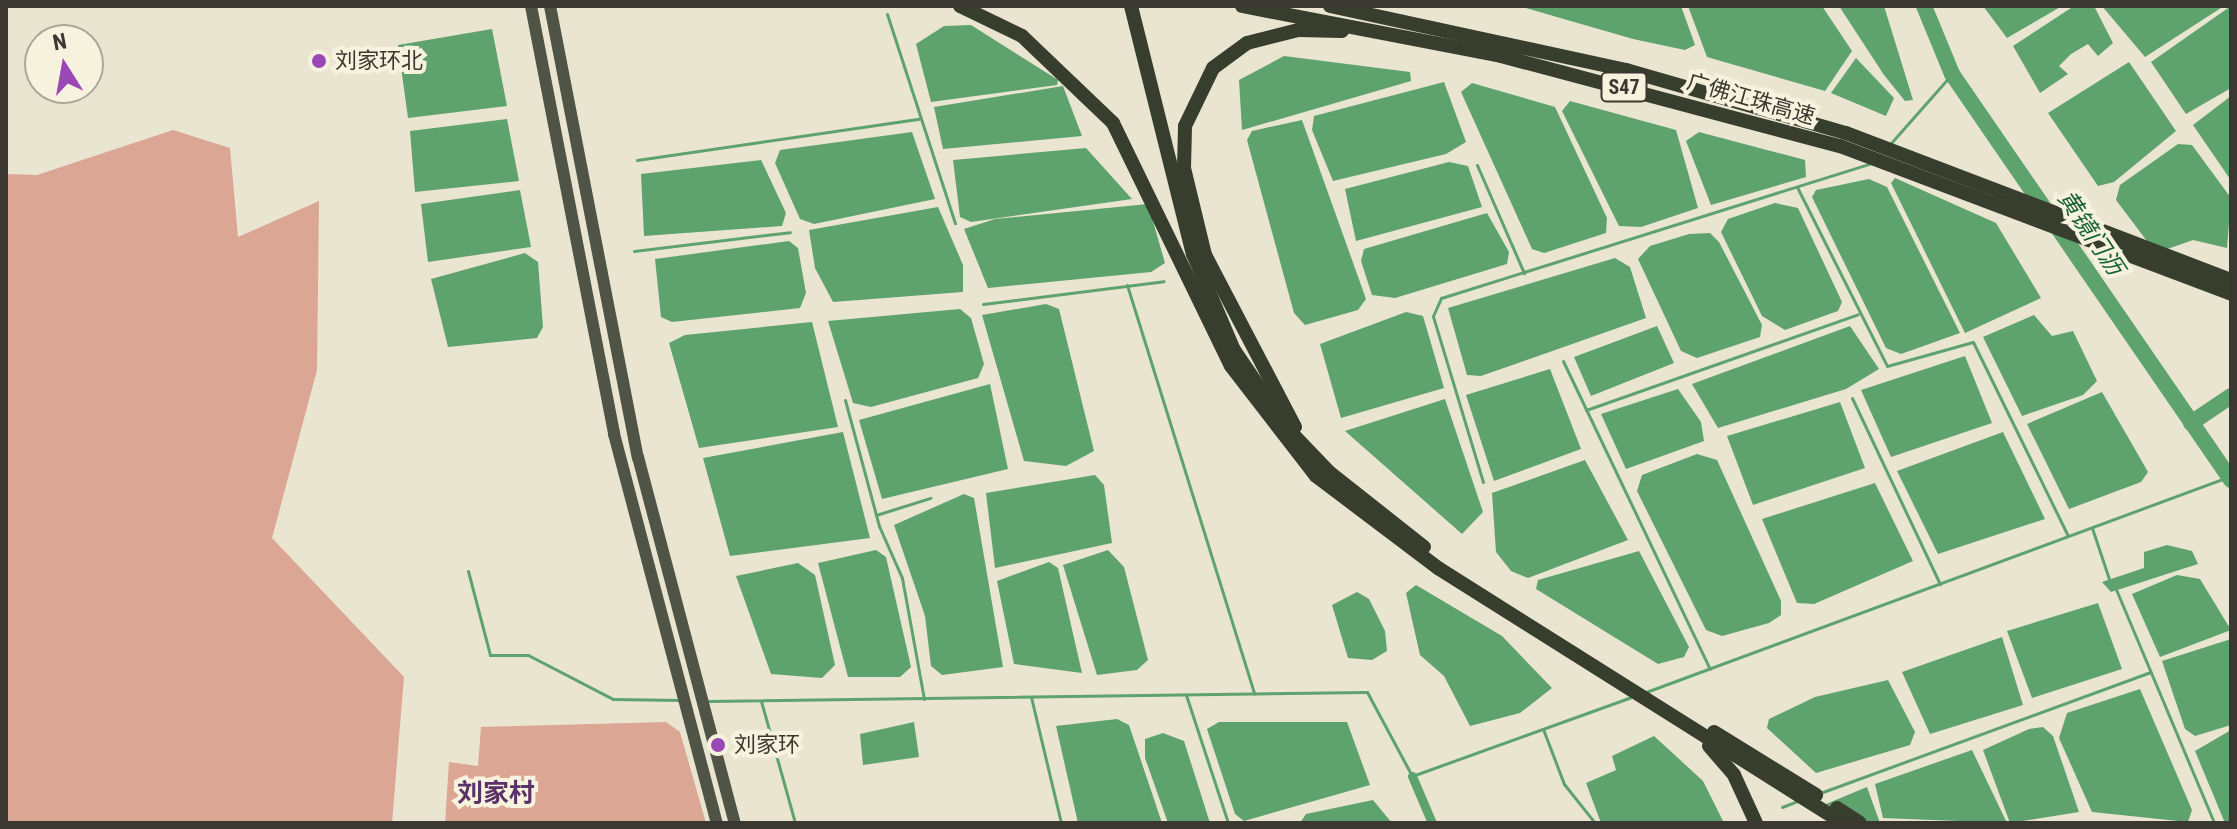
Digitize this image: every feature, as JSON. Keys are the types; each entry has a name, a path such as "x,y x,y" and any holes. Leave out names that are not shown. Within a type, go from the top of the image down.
{"highway":[{"path":"960,6 1022,36 1113,123 1207,293 1273,430 1316,476 1438,568 1860,823"},
{"path":"1121,6 1207,293 1292,423 1329,472 1446,562 1618,677"},
{"path":"1131,6 1207,293"},
{"name":"广佛江珠高速","path":"1242,6 1406,36 1843,140"},
{"name":"广佛江珠高速","path":"1330,6 1626,70 1843,140 2199,273 2231,280"},
{"path":"1207,293 1184,168 1185,126 1199,87 1229,54 1269,35 1406,36"},
{"name":"广佛江珠高速","path":"2199,273 2231,294"},
{"path":"1678,715 1734,775 1756,823"},
{"path":"1692,729 1758,764 1843,823"}],"main road":[{"path":"531,6 614,434 717,823"},
{"path":"550,6 638,457 735,823"}],"shaded area":[{"path":"1519,6 1681,6 1695,45 1685,50 1633,39"},
{"path":"1688,6 1822,6 1852,51 1825,91 1707,57"},
{"path":"1839,6 1884,6 1913,100 1905,101 1884,75"},
{"path":"1983,6 2062,6 2007,38"},
{"path":"2074,6 2094,6 2113,43 2098,56 2088,44 2071,54 2059,66 2068,74 2040,93 2013,46"},
{"path":"2102,6 2224,6 2145,57"},
{"path":"2231,6 2231,88 2186,114 2151,62"},
{"path":"971,25 1058,80 1057,85 931,102 916,44 944,26"},
{"path":"492,29 507,106 408,118 398,45"},
{"path":"1284,56 1410,72 1411,81 1242,130 1239,80"},
{"path":"1856,58 1894,98 1886,116 1831,93"},
{"path":"2129,62 2176,131 2114,182 2098,186 2048,113"},
{"path":"1444,82 1466,142 1446,154 1333,181 1312,130 1314,116"},
{"path":"1472,83 1555,107 1607,218 1606,233 1544,253 1532,249 1461,92"},
{"path":"1063,86 1082,136 943,149 934,107"},
{"path":"2231,96 2231,179 2230,179 2193,125"},
{"path":"1570,101 1676,130 1698,208 1641,227 1619,226 1562,111"},
{"path":"507,119 519,181 415,192 410,131"},
{"path":"1302,120 1366,299 1358,310 1305,325 1294,313 1247,140 1252,131"},
{"path":"173,130 230,148 238,237 319,201 317,370 272,538 404,677 392,823 6,823 6,174 37,175"},
{"path":"912,132 935,199 814,224 800,219 775,163 780,150"},
{"path":"1699,132 1805,160 1806,177 1711,205 1686,141"},
{"path":"2178,144 2192,145 2231,198 2227,248 2193,240 2156,253 2116,200 2120,185"},
{"path":"1086,148 1132,199 971,222 960,217 953,160"},
{"path":"761,160 786,213 782,226 644,236 641,174"},
{"path":"1449,162 1468,166 1482,207 1356,241 1345,189"},
{"path":"1895,178 1996,223 2041,298 1965,333 1891,183"},
{"path":"1869,179 1887,187 1960,333 1901,354 1886,348 1812,197 1816,190"},
{"path":"520,190 531,247 428,262 421,204"},
{"path":"1775,203 1798,208 1842,302 1838,311 1785,330 1762,316 1721,232 1728,219"},
{"path":"1148,204 1165,263 1151,272 988,288 964,229 995,219"},
{"path":"938,207 963,265 963,292 833,302 815,268 809,230"},
{"path":"1487,213 1509,252 1507,264 1395,298 1372,295 1361,261 1364,249"},
{"path":"1710,233 1719,242 1762,325 1760,337 1697,358 1681,351 1638,259 1650,246 1689,234"},
{"path":"789,241 798,248 806,293 800,308 672,322 661,317 655,259"},
{"path":"525,253 538,262 543,327 537,338 448,347 431,279"},
{"path":"1615,258 1630,267 1646,318 1481,376 1467,375 1448,308"},
{"path":"1046,304 1059,309 1094,451 1066,466 1024,461 982,315"},
{"path":"960,309 971,318 984,364 978,378 871,407 853,403 828,321"},
{"path":"1406,312 1423,316 1444,388 1341,418 1320,344"},
{"path":"2034,315 2052,336 2073,331 2097,381 2083,395 2022,416 1983,337"},
{"path":"812,322 838,427 699,448 669,343 685,335"},
{"path":"1657,326 1674,363 1591,396 1574,357"},
{"path":"1850,326 1879,369 1846,389 1718,428 1692,384"},
{"path":"1965,356 1992,423 1891,457 1861,390"},
{"path":"1550,369 1581,449 1494,481 1466,395"},
{"path":"990,384 1008,469 882,499 859,420"},
{"path":"1678,389 1701,422 1704,441 1626,469 1601,414"},
{"path":"2102,392 2148,472 2141,482 2069,509 2027,424"},
{"path":"1445,399 1483,512 1462,534 1345,431"},
{"path":"1840,402 1865,468 1753,505 1727,436"},
{"path":"843,432 870,538 730,556 703,458"},
{"path":"2003,432 2045,519 1938,554 1897,471"},
{"path":"1697,454 1717,460 1781,601 1781,615 1769,623 1722,636 1706,630 1637,491 1642,475"},
{"path":"1585,460 1628,540 1528,578 1511,571 1496,552 1492,493"},
{"path":"1095,475 1104,485 1112,543 995,568 986,493"},
{"path":"1875,483 1913,561 1814,604 1797,603 1762,519"},
{"path":"964,494 974,498 1003,667 942,675 931,666 925,616 894,525"},
{"path":"2167,545 2192,551 2198,564 2111,592 2102,582 2144,568 2144,552"},
{"path":"876,550 886,557 911,667 900,677 848,677 818,563"},
{"path":"1108,550 1124,567 1148,660 1137,670 1097,675 1063,565"},
{"path":"1639,551 1689,647 1684,657 1658,664 1536,589 1538,580"},
{"path":"1049,562 1058,568 1082,673 1014,664 997,581"},
{"path":"798,563 815,575 835,665 822,678 771,674 736,576"},
{"path":"2177,575 2200,579 2231,630 2160,657 2132,594"},
{"path":"1416,585 1502,636 1552,688 1520,713 1470,726 1444,676 1420,655 1406,593"},
{"path":"1357,592 1369,599 1385,631 1387,651 1372,660 1348,658 1332,605"},
{"path":"2098,603 2122,669 2032,698 2007,631"},
{"path":"2002,637 2023,705 1930,734 1902,672"},
{"path":"2231,639 2231,725 2195,736 2185,729 2162,661"},
{"path":"1888,680 1915,732 1910,745 1816,773 1767,728 1769,719 1815,697"},
{"path":"2140,689 2192,810 2188,822 2092,812 2059,738 2067,713"},
{"path":"1117,719 1129,725 1162,823 1078,823 1056,726"},
{"path":"666,722 680,732 706,823 445,823 449,762 478,766 481,727"},
{"path":"914,722 919,757 863,765 860,734"},
{"path":"1219,722 1347,722 1370,785 1244,821 1235,814 1207,729"},
{"path":"2043,727 2053,736 2079,812 2010,823 1983,750 2029,729"},
{"path":"2231,730 2231,823 2225,823 2195,751"},
{"path":"1163,733 1184,741 1210,823 1168,823 1145,758 1145,739"},
{"path":"1654,736 1703,781 1724,823 1601,823 1586,783 1616,770 1612,756"},
{"path":"1972,750 2007,823 1883,818 1875,784"},
{"path":"1867,787 1880,823 1856,823 1826,804"},
{"path":"1373,800 1392,823 1300,823 1306,814"}],"waterway":[{"name":"黄镜门沥","path":"1924,6 1952,74 2231,480"},
{"path":"887,14 955,223"},
{"path":"1891,143 1952,74"},
{"path":"637,160 919,119"},
{"path":"1483,482 1433,316 1441,298 1872,163"},
{"path":"1477,165 1524,273"},
{"path":"1797,187 1887,366 1973,342 2068,536"},
{"path":"634,251 790,232"},
{"path":"983,304 1164,281"},
{"path":"1127,285 1254,694"},
{"path":"1586,410 1858,314"},
{"path":"1563,361 1710,669"},
{"path":"2191,423 2231,396"},
{"path":"1852,398 1940,584"},
{"path":"845,400 879,526 902,578 924,699"},
{"path":"1646,692 2228,477"},
{"path":"876,515 930,498"},
{"path":"2092,528 2110,582"},
{"path":"468,571 490,655 528,655 613,699 680,700"},
{"path":"2115,587 2214,823"},
{"path":"1820,793 2151,672"},
{"path":"708,701 1367,692 1412,776 1632,697"},
{"path":"1186,695 1228,823"},
{"path":"1031,697 1061,823"},
{"path":"761,701 795,823"},
{"path":"1543,729 1564,784 1595,823"},
{"path":"1412,776 1432,823"},
{"path":"1782,807 1798,801"}],"place":[{"name":"刘家环北","path":"319,61"},
{"name":"刘家环","path":"718,745"}],"district":[{"name":"刘家村","path":"496,794"}]}
